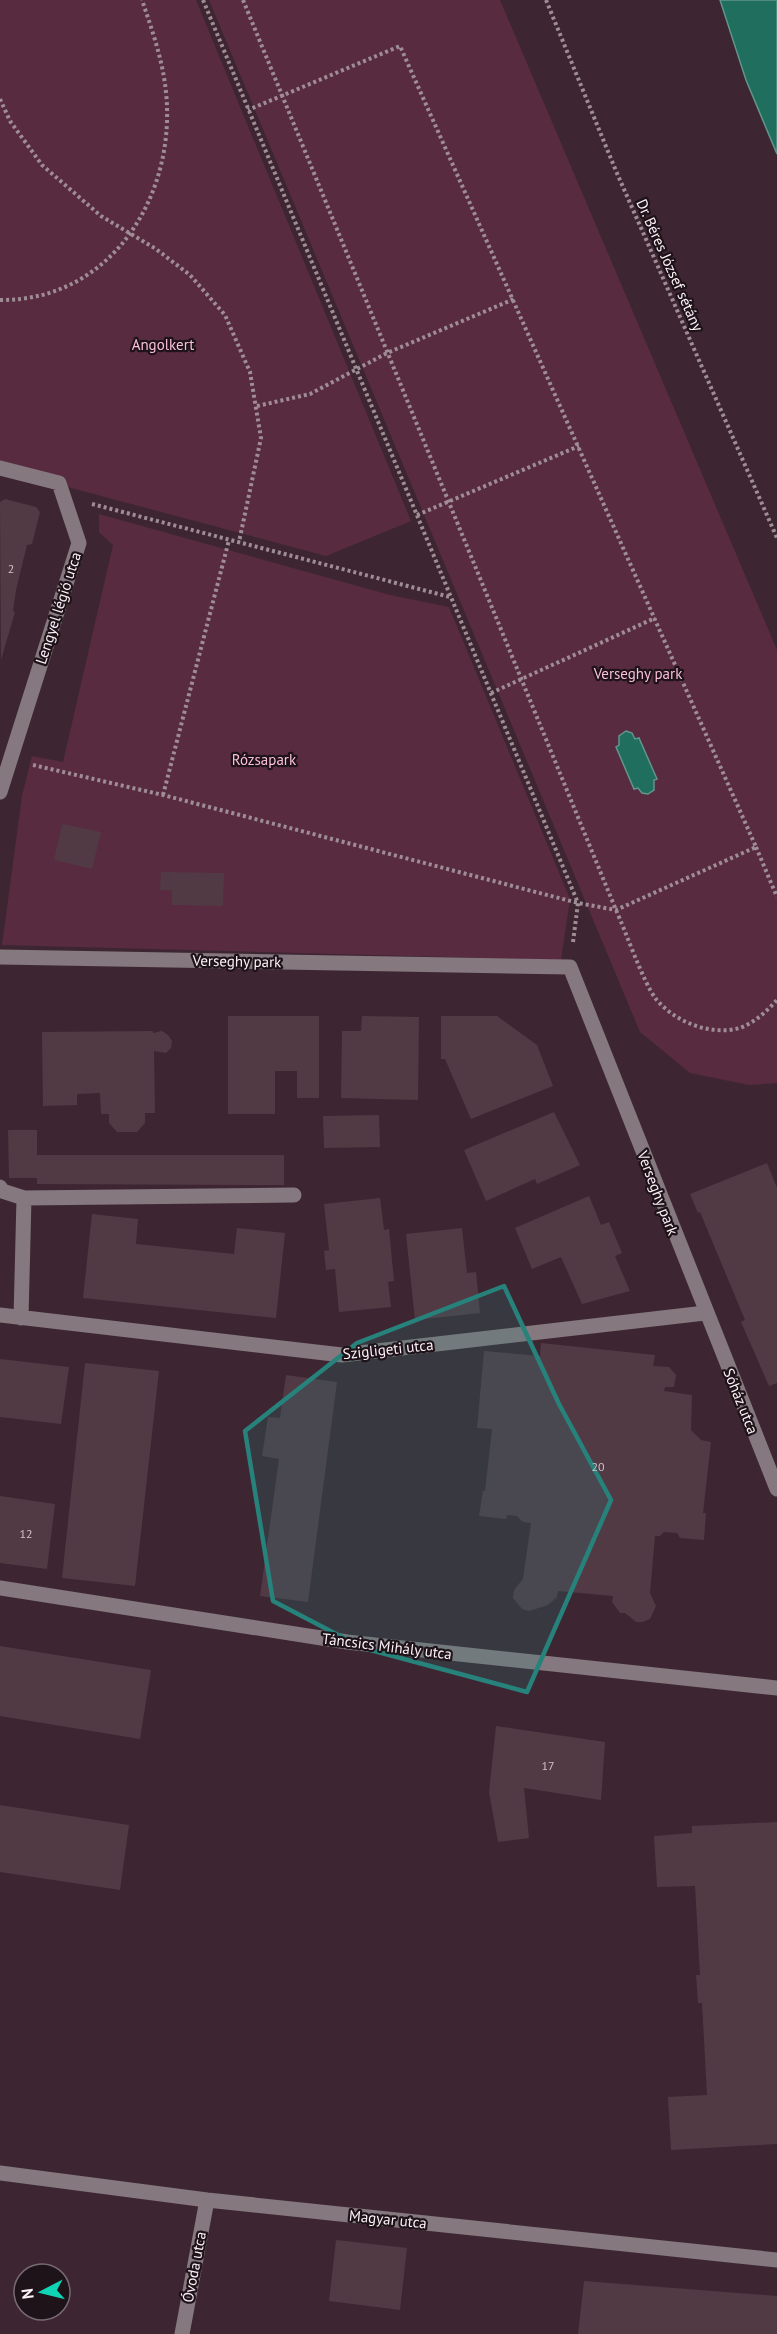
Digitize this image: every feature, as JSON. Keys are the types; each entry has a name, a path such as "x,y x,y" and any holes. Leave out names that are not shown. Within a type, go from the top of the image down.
{"street":[{"path":"0,468 62,490"},
{"name":"Lengyel légió utca","path":"0,792 79,543 62,490"},
{"name":"Verseghy park","path":"0,957 570,967 705,1313"},
{"path":"0,1187 2,1191 24,1198 294,1195"},
{"path":"21,1318 24,1198"},
{"name":"Szigligeti utca","path":"0,1315 342,1355 705,1313"},
{"name":"Sóház utca","path":"705,1313 777,1489"},
{"name":"Táncsics Mihály utca","path":"0,1588 347,1642 777,1688"},
{"name":"Magyar utca","path":"0,2174 207,2200 777,2260"},
{"name":"Óvoda utca","path":"182,2334 207,2200"}],"path":[{"path":"0,300 16,300 68,287 101,267 130,234 154,194 165,143 165,85 142,0"},
{"path":"202,0 578,903 570,967"},
{"path":"243,0 616,910 655,998 675,1018 708,1029 740,1028 766,1013 777,1000"},
{"name":"Dr. Béres József sétány","path":"546,0 616,171 777,538"},
{"path":"248,110 400,46 777,897"},
{"path":"0,99 10,121 42,165 101,216 156,249 190,275 225,315 250,372 261,438 239,542"},
{"path":"257,406 310,393 387,353 514,299"},
{"path":"417,515 579,446"},
{"path":"62,490 230,540 451,598"},
{"path":"163,795 230,540"},
{"path":"491,693 655,618"},
{"path":"11,759 163,795 578,903 616,910 756,847"}],"highlighted area":[{"path":"504,1286 559,1404 611,1500 527,1692 363,1648 273,1601 245,1431 357,1343"}],"green space":[{"name":"Angolkert","path":"0,0 196,0 411,521 326,556 0,469"},
{"name":"Verseghy park","path":"209,0 500,0 777,650 777,1083 749,1085 690,1073 640,1032"},
{"name":"Rózsapark","path":"99,514 390,595 449,607 570,899 561,960 2,945 22,796 32,756 63,762 113,545 99,532"}],"shaded area":[{"path":"720,0 777,0 777,154 746,80"},
{"path":"626,731 632,733 635,739 639,738 657,779 654,780 654,790 648,794 642,793 638,788 634,789 616,747 619,745 619,736"}],"building":[{"path":"5,499 36,507 40,512 32,544 27,545 16,590 13,611 15,612 1,660 0,502"},
{"path":"62,824 101,832 92,869 54,860"},
{"path":"161,872 224,873 223,906 172,905 172,890 160,890"},
{"path":"228,1016 319,1016 319,1098 297,1098 297,1071 275,1071 275,1114 228,1114"},
{"path":"362,1016 419,1017 418,1100 341,1098 342,1031 361,1031"},
{"path":"441,1016 497,1016 537,1045 553,1086 471,1119 445,1059 441,1059"},
{"path":"153,1031 153,1033 162,1031 168,1035 172,1041 171,1048 166,1053 154,1051 155,1113 145,1113 145,1123 137,1132 117,1132 109,1123 109,1114 101,1114 100,1093 77,1094 77,1105 43,1106 42,1032"},
{"path":"554,1112 580,1165 537,1184 535,1179 486,1201 464,1150"},
{"path":"379,1115 380,1147 324,1148 323,1116"},
{"path":"8,1130 37,1130 37,1155 284,1155 284,1185 37,1184 37,1178 9,1178"},
{"path":"767,1163 777,1188 777,1383 769,1386 741,1322 745,1320 700,1212 698,1213 690,1194"},
{"path":"589,1196 601,1225 609,1222 622,1253 615,1256 630,1291 582,1304 561,1257 532,1269 515,1228"},
{"path":"380,1198 384,1230 389,1229 394,1281 388,1282 391,1307 339,1312 335,1269 326,1270 324,1251 329,1250 324,1204"},
{"path":"92,1214 138,1219 136,1244 234,1254 237,1228 285,1233 276,1318 83,1298"},
{"path":"462,1228 467,1273 476,1272 480,1313 415,1320 406,1234"},
{"path":"541,1343 655,1355 653,1366 669,1367 676,1375 674,1387 665,1387 664,1391 692,1395 691,1430 701,1440 711,1442 703,1513 706,1513 704,1540 680,1538 677,1533 664,1532 660,1536 655,1536 650,1593 656,1606 650,1619 643,1622 636,1622 625,1613 620,1613 612,1602 613,1596 558,1591 557,1597 548,1605 529,1611 522,1609 513,1598 514,1590 523,1579 531,1523 523,1522 517,1516 507,1515 506,1519 479,1516 483,1491 485,1491 492,1429 477,1428 484,1351 540,1356"},
{"path":"0,1359 69,1367 61,1424 0,1417"},
{"path":"85,1363 159,1371 135,1586 62,1578"},
{"path":"286,1375 337,1382 308,1602 260,1596 279,1459 262,1456 268,1417 280,1418"},
{"path":"0,1496 55,1504 47,1569 0,1563"},
{"path":"0,1646 151,1670 140,1739 0,1716"},
{"path":"496,1726 605,1742 601,1800 524,1788 529,1838 498,1842 489,1792"},
{"path":"0,1805 129,1825 120,1890 0,1872"},
{"path":"777,1822 777,2144 671,2150 668,2097 707,2095 702,2003 698,2003 696,1975 700,1975 695,1886 657,1887 654,1836 692,1833 692,1826"},
{"path":"336,2240 407,2248 400,2310 329,2301"},
{"path":"584,2281 777,2296 777,2334 578,2334"}]}
